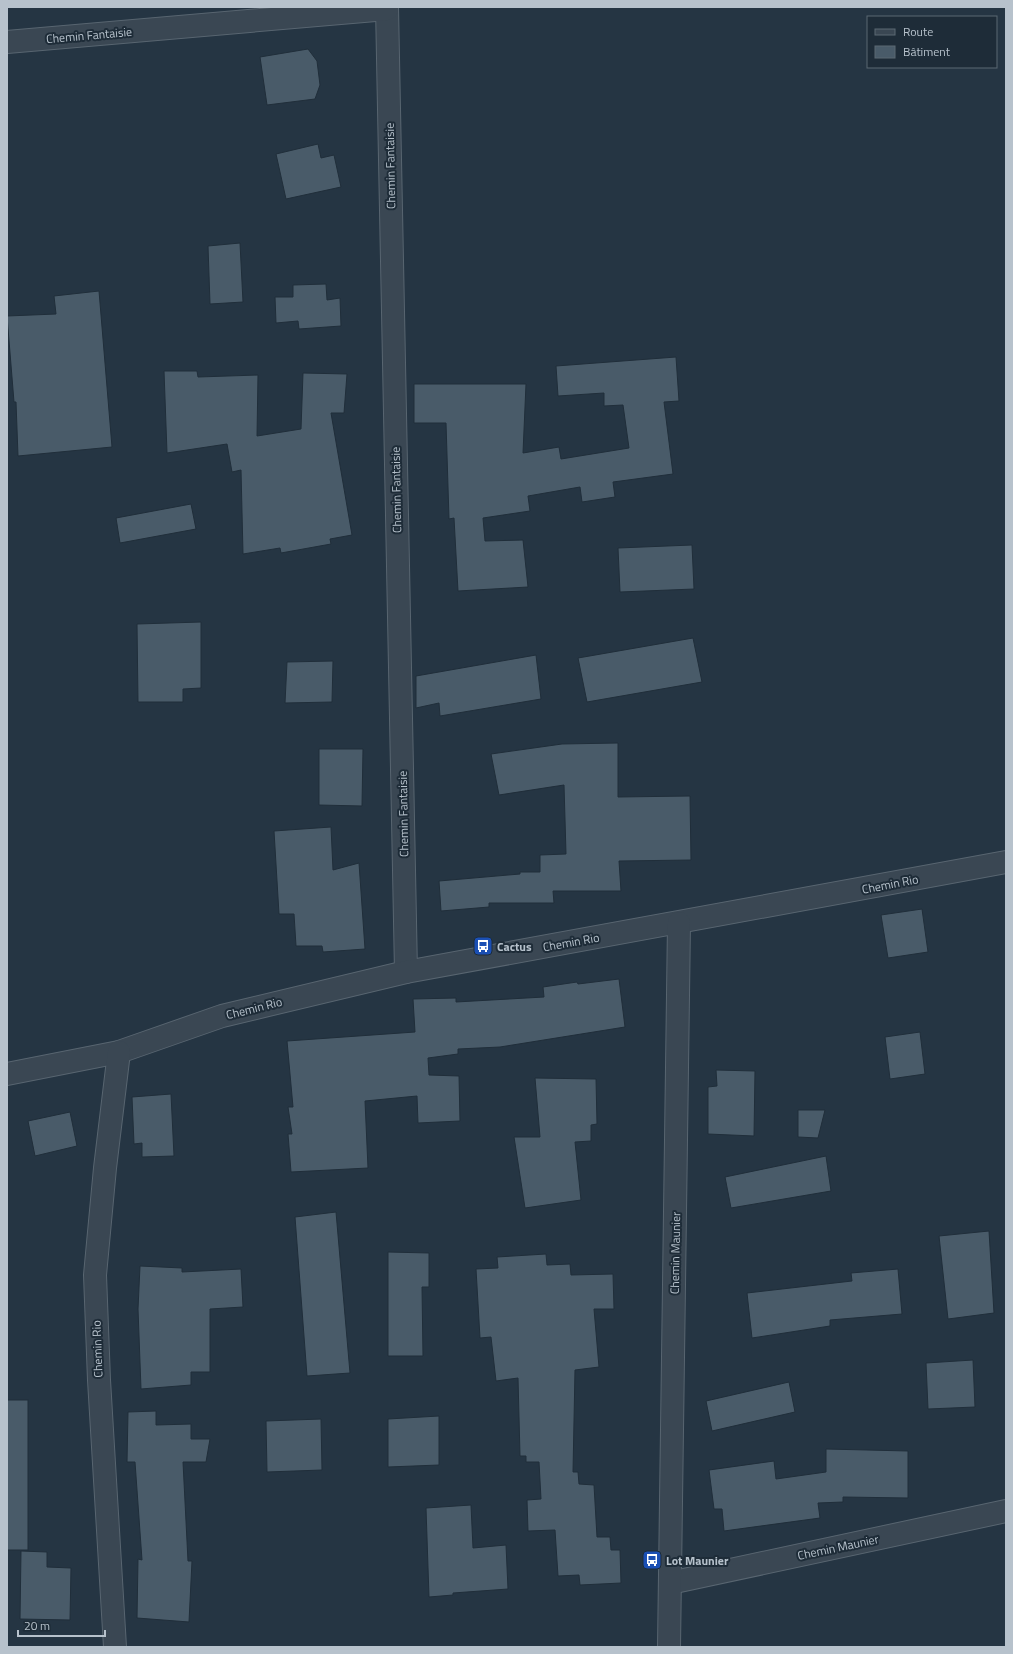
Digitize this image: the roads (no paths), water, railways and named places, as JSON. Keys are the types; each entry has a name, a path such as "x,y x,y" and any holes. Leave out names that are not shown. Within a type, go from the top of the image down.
{"street":[{"name":"Chemin Fantaisie","path":"7,42 387,8 406,972"},
{"name":"Chemin Rio","path":"7,1074 119,1052 222,1016 406,972 1006,862"},
{"name":"Chemin Maunier","path":"669,1647 679,923"},
{"name":"Chemin Rio","path":"115,1647 99,1380 95,1275 105,1168 119,1052"},
{"name":"Chemin Maunier","path":"670,1583 1006,1511"}],"place":[{"name":"Cactus","path":"483,946"},
{"name":"Lot Maunier","path":"652,1560"}]}
